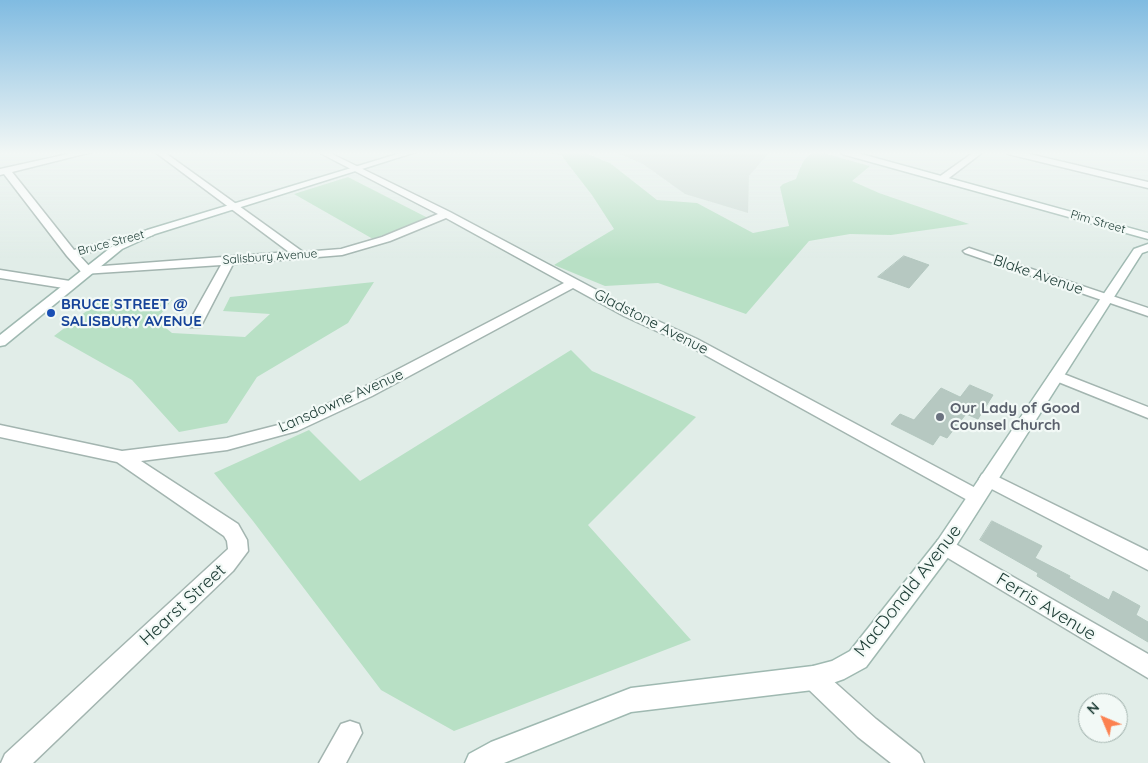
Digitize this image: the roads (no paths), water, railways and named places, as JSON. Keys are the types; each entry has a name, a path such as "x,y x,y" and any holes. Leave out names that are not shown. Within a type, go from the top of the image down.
{"street":[{"path":"16,188 87,271"},
{"path":"209,188 300,255"},
{"name":"Bruce Street","path":"71,254 151,232 295,188"},
{"name":"Gladstone Avenue","path":"393,188 630,312 983,488 1148,561"},
{"name":"Pim Street","path":"973,188 1148,236"},
{"name":"Salisbury Avenue","path":"87,271 300,255 351,249 386,239 446,214"},
{"name":"Bruce Street","path":"0,342 118,247 151,232"},
{"name":"MacDonald Avenue","path":"478,763 500,752 631,700 813,678 836,671 858,659 945,546 1138,251 1148,247"},
{"name":"Blake Avenue","path":"969,251 1148,312"},
{"path":"195,324 229,260"},
{"path":"0,274 70,285"},
{"name":"Lansdowne Avenue","path":"0,431 122,457 227,444 291,427 367,392 574,282"},
{"path":"1056,376 1148,413"},
{"name":"Hearst Street","path":"14,763 238,552 237,540 230,530 122,457"},
{"name":"Ferris Avenue","path":"945,546 1148,667"},
{"path":"813,678 867,728 911,763"},
{"path":"332,763 350,732"}],"place":[{"name":"BRUCE STREET @ SALISBURY AVENUE","path":"51,313"},
{"name":"Our Lady of Good Counsel Church","path":"940,417"}]}
